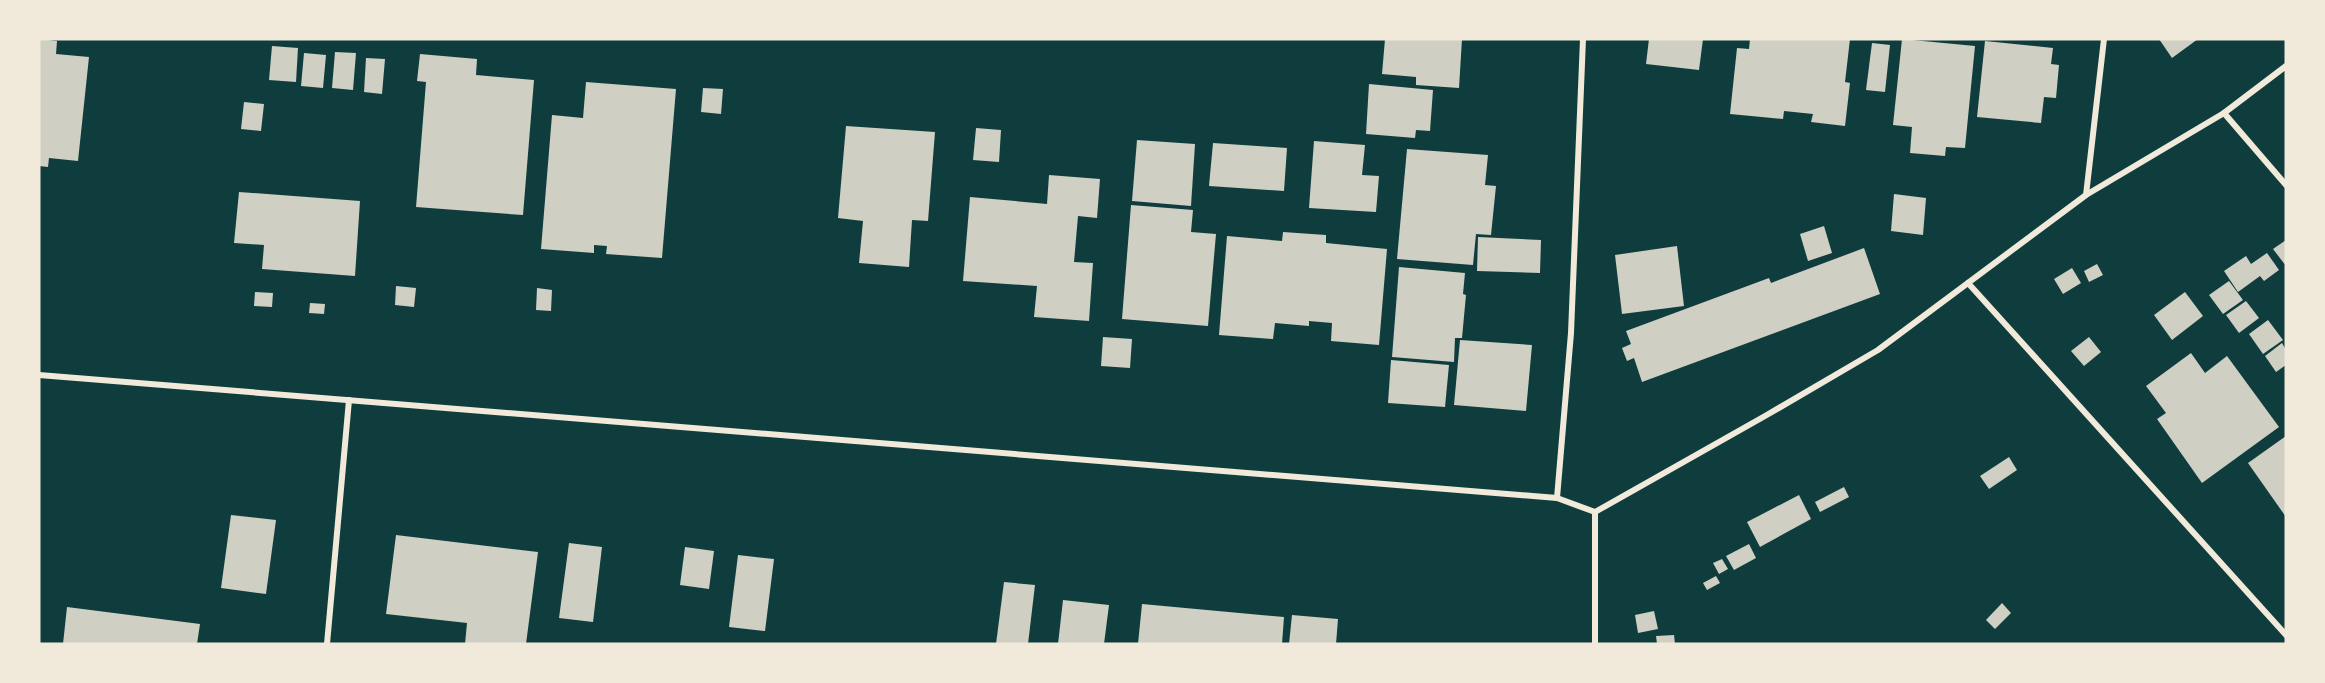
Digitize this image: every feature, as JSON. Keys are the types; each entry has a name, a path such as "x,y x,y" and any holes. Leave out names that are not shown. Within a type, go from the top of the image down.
{"street":[{"path":"1557,498 1571,333 1583,39"},
{"path":"2086,195 2104,39"},
{"path":"39,375 1557,498 1594,512 1756,422 1878,350 2086,195 2224,113 2286,66"},
{"path":"2224,113 2286,185"},
{"path":"1968,283 2286,635"},
{"path":"327,644 349,400"},
{"path":"1594,512 1595,644"}],"building":[{"path":"39,39 57,41 56,54 89,57 78,161 49,158 48,167 39,166"},
{"path":"1385,39 1462,39 1459,88 1416,85 1416,77 1382,74"},
{"path":"1649,39 1703,39 1699,70 1646,64"},
{"path":"1750,39 1850,39 1845,82 1850,83 1845,126 1811,122 1813,114 1784,111 1783,119 1730,114 1737,48 1749,49"},
{"path":"1902,39 1975,46 1965,148 1946,147 1945,156 1910,153 1912,127 1893,125"},
{"path":"2159,39 2198,39 2172,58"},
{"path":"1985,41 2053,48 2051,64 2059,65 2056,98 2044,97 2041,123 1977,117"},
{"path":"1872,43 1890,45 1885,92 1866,90"},
{"path":"272,46 298,48 296,82 269,80"},
{"path":"335,52 356,53 353,90 332,88"},
{"path":"304,53 326,55 323,88 301,86"},
{"path":"420,54 477,59 476,75 534,80 523,215 416,207 426,82 417,81"},
{"path":"366,58 385,59 382,94 364,92"},
{"path":"586,82 676,89 662,258 606,254 607,246 594,245 594,253 541,249 552,115 583,118"},
{"path":"1369,84 1433,90 1430,131 1416,130 1415,138 1366,134"},
{"path":"703,88 723,89 721,114 701,112"},
{"path":"244,102 264,104 261,131 241,129"},
{"path":"846,126 935,132 928,221 912,220 909,267 859,263 863,221 838,218"},
{"path":"976,128 1001,130 999,162 973,160"},
{"path":"1137,140 1195,144 1191,206 1132,201"},
{"path":"1314,141 1365,145 1362,175 1379,176 1376,212 1309,208"},
{"path":"1213,143 1287,148 1284,191 1209,186"},
{"path":"1407,149 1488,155 1485,185 1496,186 1491,235 1476,234 1473,265 1397,259"},
{"path":"1049,175 1100,179 1097,218 1078,216 1074,262 1093,263 1089,321 1034,317 1037,286 963,281 970,197 1047,204"},
{"path":"239,192 360,201 355,276 262,269 264,245 234,243"},
{"path":"1894,194 1926,198 1923,235 1891,231"},
{"path":"1131,205 1193,210 1191,232 1216,234 1208,326 1122,319"},
{"path":"1824,226 1832,253 1808,261 1800,234"},
{"path":"1283,232 1326,235 1326,243 1387,249 1379,345 1331,341 1332,323 1309,321 1309,326 1275,323 1273,339 1219,335 1227,236 1282,241"},
{"path":"1478,237 1541,240 1540,273 1477,271"},
{"path":"2286,240 2286,266 2273,249"},
{"path":"1677,246 1684,306 1622,314 1615,255"},
{"path":"1864,248 1880,294 1642,382 1634,358 1627,361 1622,348 1631,344 1626,331 1769,278 1771,283"},
{"path":"2267,253 2279,270 2264,281 2260,276 2238,292 2224,271 2246,256 2251,264"},
{"path":"2097,264 2103,275 2089,282 2084,271"},
{"path":"1399,267 1465,273 1463,294 1466,295 1462,338 1455,338 1454,362 1392,357"},
{"path":"2072,268 2081,283 2063,294 2054,279"},
{"path":"2229,281 2243,300 2223,314 2209,295"},
{"path":"396,286 416,288 414,307 395,305"},
{"path":"537,288 552,290 551,311 536,310"},
{"path":"255,292 273,293 272,307 254,306"},
{"path":"2185,292 2203,316 2172,340 2154,315"},
{"path":"2246,301 2259,318 2239,333 2226,315"},
{"path":"310,303 325,304 324,314 309,313"},
{"path":"2268,320 2283,340 2263,354 2249,334"},
{"path":"1103,337 1132,339 1130,368 1101,366"},
{"path":"2089,337 2101,352 2084,366 2071,351"},
{"path":"1460,340 1532,345 1526,411 1454,405"},
{"path":"2282,343 2286,350 2286,365 2276,372 2265,356"},
{"path":"2191,353 2205,373 2227,356 2279,427 2202,483 2157,419 2166,413 2146,386"},
{"path":"1391,360 1449,365 1445,407 1388,403"},
{"path":"2286,436 2286,517 2248,463"},
{"path":"2009,457 2017,470 1989,489 1980,476"},
{"path":"1844,487 1849,497 1820,512 1815,502"},
{"path":"1799,495 1811,519 1760,547 1747,522"},
{"path":"231,515 276,520 266,594 221,588"},
{"path":"396,535 538,552 526,644 465,644 467,623 386,614"},
{"path":"569,543 602,547 593,622 559,618"},
{"path":"1749,544 1756,558 1734,570 1726,556"},
{"path":"685,547 714,551 709,589 680,585"},
{"path":"738,555 774,559 765,631 729,627"},
{"path":"1722,559 1728,569 1719,574 1713,563"},
{"path":"1716,576 1720,583 1707,590 1703,583"},
{"path":"1004,582 1035,585 1028,644 996,644"},
{"path":"1063,600 1109,605 1104,644 1058,644"},
{"path":"2002,603 2011,613 1995,629 1986,620"},
{"path":"1142,604 1284,617 1282,644 1138,644"},
{"path":"67,607 200,624 197,644 63,644"},
{"path":"1654,611 1658,629 1638,633 1635,615"},
{"path":"1292,615 1338,619 1336,644 1289,644"},
{"path":"1674,635 1675,644 1657,644 1656,636"}]}
